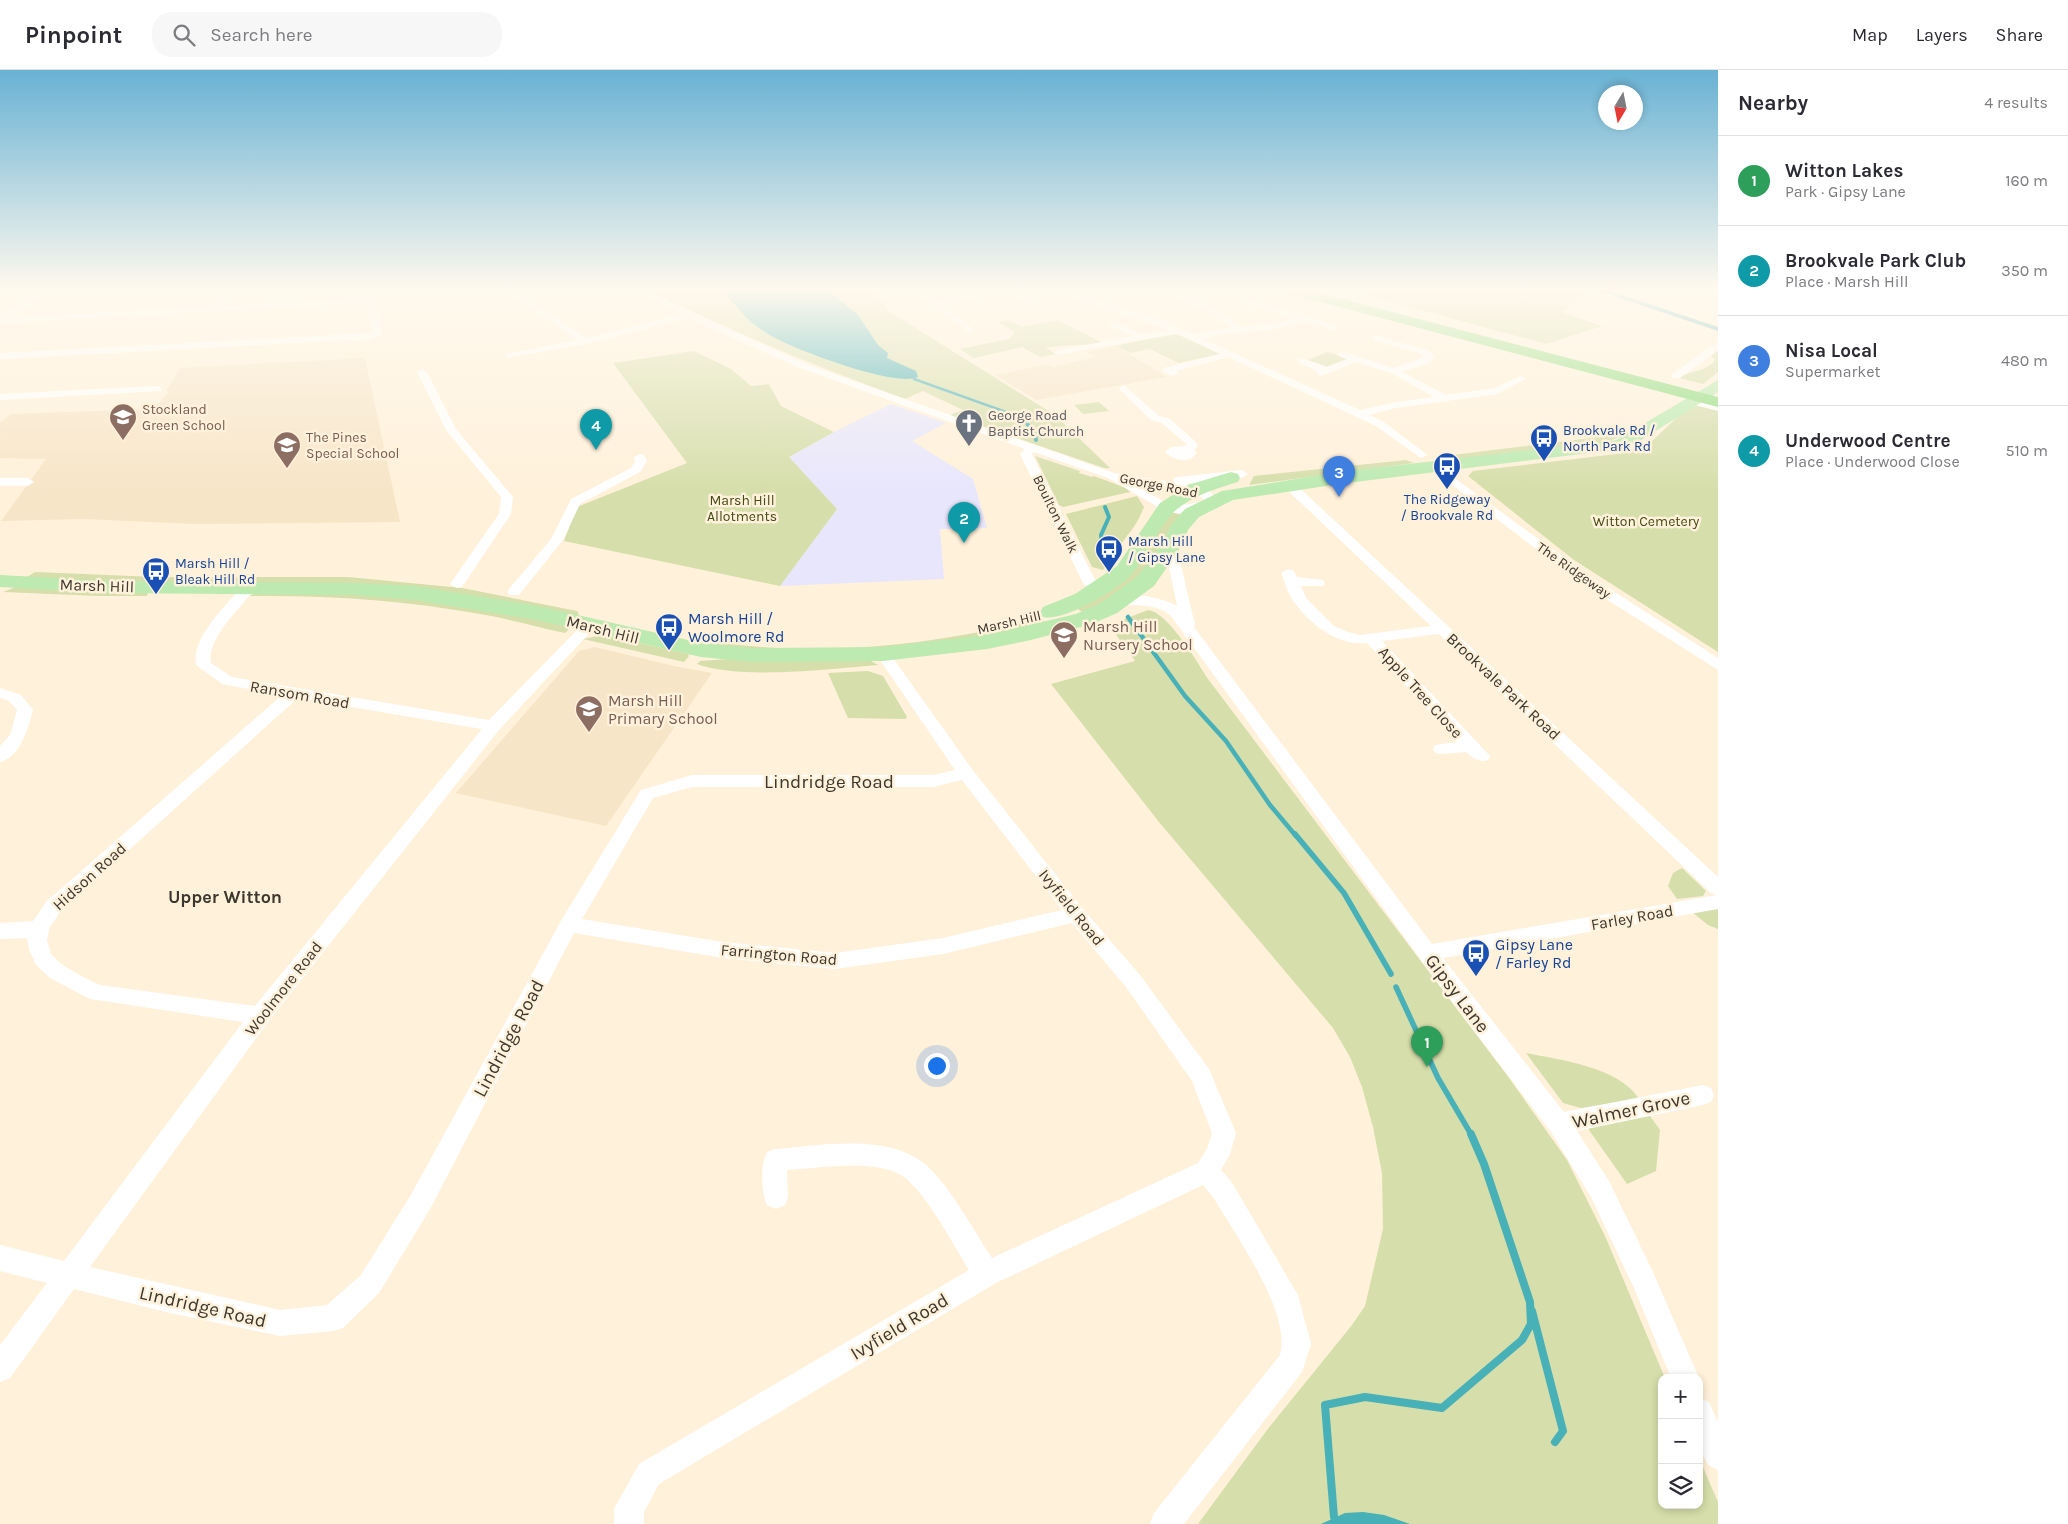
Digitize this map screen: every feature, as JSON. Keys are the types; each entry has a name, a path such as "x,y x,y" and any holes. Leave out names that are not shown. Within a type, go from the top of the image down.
{"highway":[{"path":"1553,356 1653,381 1718,394"},
{"path":"1559,356 1653,381 1718,402"}],"main road":[{"name":"Marsh Hill","path":"7,576 144,572 318,572 364,574 514,592 673,645 752,655 883,654 987,642 1031,633 1084,618 1109,608 1123,600 1146,581 1170,547 1179,528 1192,513 1213,501 1248,490 1601,448 1621,444 1718,385"},
{"name":"Marsh Hill","path":"7,576 115,587 249,586 354,588 441,596 538,613 595,619 755,642 831,645 926,639 978,630 1064,608 1083,599 1119,574 1147,539 1159,502 1242,474 1614,432 1652,424"},
{"path":"1421,455 1435,467"}],"street":[{"name":"George Road","path":"780,356 803,366 1112,476 1159,502 1188,509 1213,501"},
{"path":"1173,373 1166,370 1223,356"},
{"path":"1234,356 1380,424 1421,455"},
{"path":"1346,356 1394,372 1444,398"},
{"path":"1394,372 1426,361 1430,357 1429,356"},
{"path":"1676,376 1704,356"},
{"path":"1302,361 1323,372 1355,359"},
{"path":"422,372 451,430 508,497 506,514 457,584"},
{"path":"1505,373 1534,384"},
{"path":"1358,414 1497,390 1521,379"},
{"path":"0,397 157,390"},
{"path":"1146,390 1126,390 1155,418 1166,422 1191,443 1192,446 1185,453 1190,464 1211,477"},
{"path":"1691,401 1718,408"},
{"name":"Boulton Walk","path":"1031,448 1026,451 1026,454 1089,582"},
{"path":"514,592 557,540 575,502 636,470 641,461 640,457"},
{"name":"The Ridgeway","path":"1435,467 1586,580 1718,665"},
{"path":"1159,502 1153,493 1163,484 1242,474"},
{"name":"George Road","path":"1112,476 1194,489 1203,492 1213,501"},
{"path":"5,485 28,482"},
{"name":"Brookvale Park Road","path":"1289,485 1718,888"},
{"name":"Gipsy Lane","path":"1170,547 1190,632"},
{"path":"1318,582 1290,577 1300,600 1329,629 1352,638 1371,638 1444,629"},
{"name":"Ransom Road","path":"249,586 206,641 202,655 204,666 227,681 493,726"},
{"name":"Gipsy Lane","path":"1123,600 1155,602 1171,608 1428,953 1559,1124 1600,1189 1683,1374"},
{"name":"Woolmore Road","path":"0,1368 260,1016 493,726 595,619"},
{"name":"Apple Tree Close","path":"1371,638 1476,751 1441,749"},
{"name":"Ivyfield Road","path":"629,1524 629,1509 649,1474 987,1274 1207,1171 1218,1154 1224,1133 1201,1076 1132,980 1076,914 966,773 883,654"},
{"path":"0,693 15,698 25,710 18,736 0,757"},
{"name":"Hidson Road","path":"39,928 53,907 294,693"},
{"name":"Lindridge Road","path":"0,1258 170,1300 280,1323 333,1318 370,1284 421,1201 568,924 647,794 692,781 933,781 966,773"},
{"name":"Farley Road","path":"1428,953 1718,902"},
{"name":"Farrington Road","path":"568,924 723,950 835,961 943,946 1076,914"},
{"path":"0,931 21,931 39,928 37,940 43,959 57,972 97,993 260,1016"},
{"name":"Walmer Grove","path":"1559,1124 1703,1094"},
{"path":"776,1198 775,1160 843,1156 876,1158 899,1162 917,1172 928,1183 987,1274"},
{"path":"1165,1524 1292,1362 1297,1344 1285,1295 1222,1189 1207,1171"},
{"path":"1702,1419 1718,1455"}],"shaded area":[{"path":"1094,356 1132,356 1167,377 1036,400 995,375 1048,364 1053,367 1096,357"},
{"path":"365,358 400,522 194,524 83,519 1,521 46,459 0,458 0,435 2,434 0,434 0,422 12,414 154,409 169,392 166,391 180,368"},
{"path":"891,404 946,423 912,441 973,479 987,528 940,529 944,579 780,586 837,509 789,457"},
{"name":"Marsh Hill Primary School","path":"595,647 712,673 606,826 456,793 579,651"}],"green space":[{"name":"Marsh Hill Allotments","path":"661,356 704,356 731,369 751,386 769,384 781,406 834,432 789,457 837,509 780,586 564,541 577,507 687,463 613,363"},
{"path":"795,356 960,356 1055,415 1110,468 1104,468 950,415 963,410 923,391 905,399"},
{"path":"1164,356 1211,356 1179,363"},
{"path":"1318,356 1340,356 1349,360 1329,367 1308,360"},
{"path":"1711,356 1718,356 1718,372 1703,384 1679,378 1688,373 1704,369 1715,359"},
{"path":"1099,402 1109,411 1083,414 1074,405"},
{"name":"Witton Cemetery","path":"1693,402 1718,408 1718,652 1574,560 1468,476 1473,471 1625,453 1649,444"},
{"path":"1625,435 1606,442 1444,461 1436,457"},
{"path":"1035,456 1126,488 1130,492 1063,507 1059,505"},
{"path":"1406,460 1414,463 1249,485 1254,476"},
{"path":"1137,496 1144,507 1134,527 1103,570 1092,567 1066,514"},
{"path":"1169,511 1183,514 1152,562 1133,584 1123,593 1104,604 1082,612 1078,609 1058,614 1095,596"},
{"path":"35,572 156,577 348,577 462,588 577,611 579,614 576,616 398,588 315,583 123,583 27,577"},
{"path":"16,587 148,593 147,596 100,596 3,592"},
{"path":"258,592 354,593 462,604 567,625 568,630 565,633 502,618 423,605 307,596 249,596"},
{"path":"1148,610 1156,613 1173,628 1208,679 1509,1078 1567,1160 1605,1236 1663,1374 1658,1374 1658,1509 1703,1509 1703,1467 1718,1502 1718,1524 1198,1524 1267,1430 1352,1325 1365,1306 1383,1229 1382,1173 1373,1127 1362,1087 1350,1057 1333,1028 1159,822 1051,684 1135,661 1109,625"},
{"path":"1041,619 1047,624 972,638 896,648 803,651 710,646 711,642 768,648 809,649 876,646 975,633"},
{"path":"603,635 688,654 689,656 684,662 583,639"},
{"path":"743,658 867,659 878,665 811,671 761,672 715,669 697,664 700,661"},
{"path":"868,671 883,676 907,717 905,719 848,718 828,673"},
{"path":"1682,868 1706,891 1703,896 1677,899 1668,886 1673,873"},
{"path":"1718,909 1718,929 1708,925 1692,912"},
{"path":"1526,1053 1572,1062 1604,1072 1630,1088 1639,1099 1581,1108 1563,1103"},
{"path":"1648,1113 1660,1130 1656,1171 1627,1184 1589,1130 1589,1125"}],"water":[{"path":"816,356 887,356 887,358 916,371 918,377 906,379 888,377"},
{"path":"1363,1512 1384,1515 1410,1524 1321,1524 1345,1513"}],"waterway":[{"path":"914,379 1020,417 1034,431 1036,440"},
{"path":"1103,560 1101,535 1109,517 1105,507"},
{"path":"1128,617 1185,696 1226,741 1270,805 1296,836"},
{"path":"1295,834 1344,893 1391,974"},
{"path":"1396,987 1438,1078 1471,1135"},
{"path":"1334,1517 1325,1405 1365,1397 1442,1408 1522,1340 1531,1324 1530,1302 1484,1164 1471,1135"},
{"path":"1532,1311 1563,1431 1555,1442"}],"place":[{"name":"Stockland Green School","path":"123,441"},
{"name":"George Road Baptist Church","path":"969,447"},
{"name":"Underwood Centre","path":"596,450"},
{"name":"Brookvale Rd / North Park Rd","path":"1544,462"},
{"name":"The Pines Special School","path":"287,469"},
{"name":"The Ridgeway / Brookvale Rd","path":"1447,490"},
{"name":"Nisa Local","path":"1339,497"},
{"name":"Brookvale Park Club","path":"964,543"},
{"name":"Marsh Hill / Gipsy Lane","path":"1109,573"},
{"name":"Marsh Hill / Bleak Hill Rd","path":"156,595"},
{"name":"Marsh Hill / Woolmore Rd","path":"669,651"},
{"name":"Marsh Hill Nursery School","path":"1064,659"},
{"name":"Marsh Hill Primary School","path":"589,733"},
{"name":"Gipsy Lane / Farley Rd","path":"1476,977"},
{"name":"Witton Lakes","path":"1427,1067"}],"district":[{"name":"Upper Witton","path":"225,897"}]}
